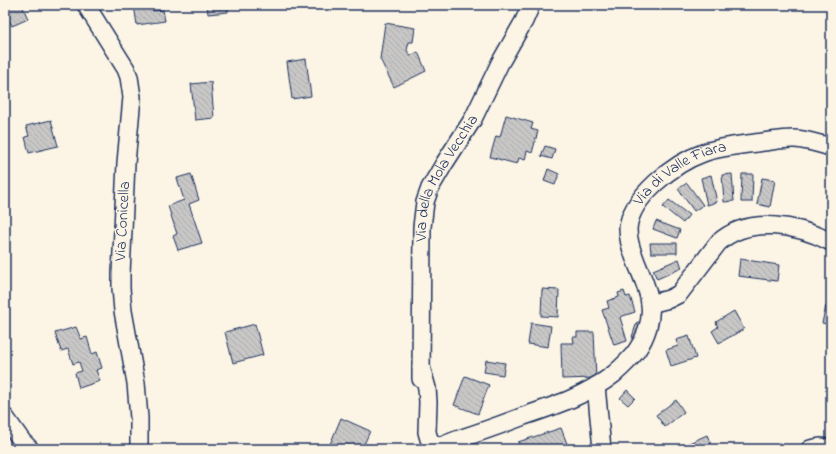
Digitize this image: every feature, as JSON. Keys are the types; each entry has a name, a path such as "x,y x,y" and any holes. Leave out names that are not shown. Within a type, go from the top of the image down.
{"street":[{"name":"Via Conicella","path":"86,5 126,69 131,87 132,107 127,153 121,280 123,311 136,383 139,418 139,449"},
{"name":"Via della Mola Vecchia","path":"422,367 422,227 423,213 427,196 444,164 473,119 500,63 521,27 531,5"},
{"name":"Via di Valle Fiara","path":"422,367 428,398 428,436 434,445 437,446 445,445 560,403 596,386 618,371 638,350 649,323 650,304 646,288 630,244 628,228 631,215 647,192 672,170 685,162 702,154 721,148 791,139 803,140 831,147"},
{"path":"650,304 669,300 678,294 718,243 739,230 761,226 783,227 810,233 831,242"},
{"path":"419,449 422,367"},
{"path":"596,386 602,449"},
{"path":"5,417 30,449"},
{"path":"810,449 820,447 831,448"}],"building":[{"path":"5,5 22,5 28,19 12,26 8,18 5,19"},
{"path":"134,5 152,5 153,11 163,10 165,21 137,25"},
{"path":"207,5 236,5 228,6 228,12 208,14"},
{"path":"385,23 415,28 413,42 409,42 407,50 410,56 418,52 426,71 394,87 380,59"},
{"path":"306,59 311,96 292,99 287,62"},
{"path":"211,82 214,118 195,120 191,84"},
{"path":"506,115 533,123 531,129 538,131 532,153 527,151 525,160 519,158 517,164 490,157 496,136 500,137"},
{"path":"51,120 58,146 29,153 25,137 29,136 26,126"},
{"path":"545,146 555,149 552,159 541,156"},
{"path":"548,169 559,174 555,185 544,181"},
{"path":"191,174 199,200 189,204 202,243 178,250 173,236 177,234 168,206 184,200 177,178"},
{"path":"732,174 734,201 724,202 722,175"},
{"path":"742,174 753,174 752,202 741,202"},
{"path":"711,175 717,202 707,205 701,178"},
{"path":"762,178 775,180 770,207 757,204"},
{"path":"687,183 703,205 694,211 678,189"},
{"path":"669,200 689,215 683,223 663,207"},
{"path":"656,221 680,230 677,238 653,229"},
{"path":"650,243 677,243 677,253 651,253"},
{"path":"679,259 682,268 657,279 653,270"},
{"path":"740,259 779,265 777,281 738,276"},
{"path":"542,289 559,290 558,317 541,316"},
{"path":"624,291 626,297 630,296 635,312 620,317 627,341 614,345 602,310 609,308 607,301 619,297 618,293"},
{"path":"826,306 831,307 831,325 822,323"},
{"path":"734,311 744,329 719,343 712,331 718,327 716,322"},
{"path":"637,322 642,323 637,339 632,337"},
{"path":"531,323 551,326 548,347 528,344"},
{"path":"255,324 263,355 233,363 225,332"},
{"path":"76,327 81,339 87,337 92,354 97,352 102,368 96,370 100,381 79,388 75,373 82,371 79,362 73,364 68,349 61,351 55,333"},
{"path":"577,332 594,332 596,378 562,379 561,343 574,343 573,337 577,337"},
{"path":"689,336 696,358 671,366 666,350 678,346 676,340"},
{"path":"486,360 505,363 503,375 484,372"},
{"path":"465,376 489,385 478,414 454,405"},
{"path":"627,390 635,398 628,405 620,398"},
{"path":"676,400 684,412 665,427 656,415"},
{"path":"341,418 370,431 362,449 328,449"},
{"path":"561,428 569,449 521,449 518,442"},
{"path":"707,435 713,449 678,448"}]}
